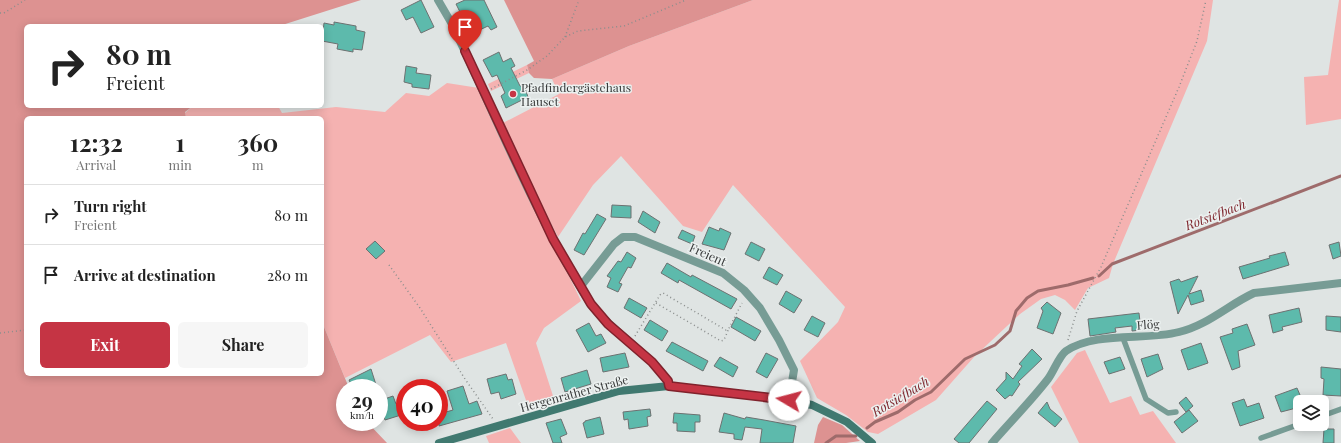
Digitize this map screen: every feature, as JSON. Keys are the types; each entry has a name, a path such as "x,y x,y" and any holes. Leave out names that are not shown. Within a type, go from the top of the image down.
{"street":[{"path":"438,0 452,24 553,239 591,304 608,324 652,362 668,381 669,386"},
{"name":"Freient","path":"581,286 614,244 623,237 635,237 723,273 747,294 760,308 780,340 794,370 789,400"},
{"name":"Flög","path":"1065,352 1085,343 1122,338 1169,335 1192,328 1217,316 1242,299 1254,293 1341,283"},
{"path":"992,443 1042,387 1054,371 1065,352"},
{"name":"Hergenrather Straße","path":"439,443 619,391 669,386 789,400 812,405 848,422 872,443"}],"lane":[{"path":"1122,338 1146,399 1168,413 1176,412"},
{"path":"1329,413 1341,409"},
{"path":"1261,438 1293,427"}],"path":[{"path":"0,13 4,13 25,0"},
{"path":"484,92 532,67 547,56 565,37 580,0"},
{"path":"565,37 578,32 624,26 686,0"},
{"path":"1065,352 1077,311 1101,267 1198,41 1206,0"},
{"path":"389,265 420,308 496,426"},
{"path":"630,343 663,293 726,330 729,328"},
{"path":"656,303 721,340 724,340 747,294"},
{"path":"0,334 24,330"}],"shaded area":[{"path":"0,0 361,0 285,24 24,24 24,108 190,108 185,112 186,116 24,116 24,376 324,376 324,327 345,379 336,379 336,431 376,431 387,443 0,443"},
{"path":"504,0 753,0 629,46 552,79 534,78 529,73 527,65 534,61"},
{"path":"753,0 1213,0 1207,41 1113,264 1109,278 1088,288 1075,310 1065,300 1055,295 1041,299 1020,314 974,357 936,400 878,434 868,432 846,415 817,398 800,361 838,322 845,307 733,185 702,232 683,226 621,156 593,185 558,237 501,124 559,94 552,79 629,46"},
{"path":"1339,0 1341,0 1341,119 1306,125 1304,77 1328,75"},
{"path":"527,65 529,73 491,91 488,84"},
{"path":"447,83 479,88 581,301 544,328 536,343 554,399 528,406 506,343 451,362 430,335 345,378 324,327 324,116 186,116 185,113 191,108 279,108 282,113 336,107 385,112 406,93 429,96"},
{"path":"1085,350 1110,403 1131,396 1140,415 1153,411 1176,443 1079,443 1051,387 1077,353"},
{"path":"823,417 842,425 860,441 846,443 814,443 818,425"},
{"path":"510,428 521,443 489,443 486,436"}],"building":[{"path":"421,0 434,27 421,33 413,17 406,20 401,10"},
{"path":"465,0 484,0 497,27 491,30 488,26 471,34 456,4"},
{"path":"334,22 356,26 356,30 365,32 362,50 353,49 353,52 337,49 338,44 324,41 324,23 334,25"},
{"path":"499,52 503,62 511,58 515,66 511,68 520,86 524,85 528,97 506,108 501,96 505,93 497,75 492,77 483,60"},
{"path":"406,66 417,68 416,73 431,75 429,89 412,87 412,84 404,82"},
{"path":"612,205 631,206 631,218 611,217"},
{"path":"643,211 660,222 655,233 638,222"},
{"path":"597,214 606,219 584,255 574,250 583,233 585,234"},
{"path":"709,227 719,231 720,228 731,233 724,250 702,244"},
{"path":"682,230 695,236 692,244 678,238"},
{"path":"375,241 385,251 376,259 366,249"},
{"path":"751,242 765,249 759,261 745,254"},
{"path":"1339,242 1341,256 1333,259 1329,245"},
{"path":"627,252 636,258 631,268 628,267 619,283 622,284 618,292 607,287 611,278 607,276 618,261 621,262"},
{"path":"1285,252 1289,265 1243,279 1239,267"},
{"path":"667,263 691,277 692,275 737,299 731,309 679,280 678,283 661,273"},
{"path":"769,267 783,275 777,285 763,278"},
{"path":"1198,276 1189,294 1201,290 1204,301 1191,305 1188,295 1178,314 1170,282 1179,279 1181,282"},
{"path":"786,291 802,300 794,313 779,304"},
{"path":"629,298 647,308 641,318 624,308"},
{"path":"1047,302 1061,313 1053,334 1037,328 1043,311 1041,308"},
{"path":"1299,308 1302,322 1282,327 1283,330 1273,333 1269,315"},
{"path":"1139,313 1141,330 1132,331 1132,326 1115,328 1116,332 1090,336 1088,319"},
{"path":"812,316 825,323 818,337 804,330"},
{"path":"1326,316 1341,317 1341,332 1326,330"},
{"path":"736,317 761,331 755,341 731,327"},
{"path":"650,320 668,331 662,341 644,330"},
{"path":"589,323 596,336 601,334 606,343 588,352 576,330"},
{"path":"1247,324 1255,345 1238,351 1240,367 1232,370 1220,337 1233,333 1232,329"},
{"path":"672,342 708,361 703,371 666,351"},
{"path":"1201,343 1208,363 1188,370 1181,350"},
{"path":"1032,349 1042,359 1018,382 1020,384 1012,396 1010,395 1005,399 996,390 1006,379 1006,372 1013,379 1022,366 1019,364"},
{"path":"625,353 629,367 603,372 600,358"},
{"path":"766,353 778,359 767,378 756,372"},
{"path":"1158,354 1163,369 1147,377 1141,359"},
{"path":"720,357 738,367 733,377 714,366"},
{"path":"1120,357 1125,369 1109,374 1104,362"},
{"path":"1321,367 1341,369 1341,396 1323,395 1324,379 1321,378"},
{"path":"371,369 374,379 351,379"},
{"path":"587,370 591,384 565,392 561,378"},
{"path":"506,374 508,380 512,379 516,394 501,399 499,392 491,394 487,379"},
{"path":"463,386 469,404 477,401 482,414 448,423 448,411 453,410 448,391"},
{"path":"1297,388 1300,395 1293,395 1293,409 1281,412 1275,396"},
{"path":"393,396 396,404 396,417 388,419 388,398"},
{"path":"1186,397 1193,406 1186,412 1179,403"},
{"path":"1244,399 1247,407 1259,403 1264,418 1240,426 1232,403"},
{"path":"987,401 997,409 969,443 959,443 954,439"},
{"path":"1047,402 1050,409 1062,419 1055,427 1038,413"},
{"path":"650,409 651,416 647,417 648,426 629,429 628,419 624,420 623,412"},
{"path":"1189,410 1198,421 1182,433 1174,422"},
{"path":"674,413 700,415 700,422 695,422 695,432 677,431 677,423 673,423"},
{"path":"724,413 745,419 746,417 796,426 793,443 760,443 762,429 745,427 742,440 734,439 734,434 719,432"},
{"path":"600,417 604,434 587,438 583,423 585,421"},
{"path":"561,419 567,434 560,437 562,443 553,443 546,423"},
{"path":"1334,429 1334,443 1323,443 1324,431"}],"waterway":[{"name":"Rotsiefbach","path":"1099,276 1112,264 1341,176"},
{"name":"Rotsiefbach","path":"867,428 875,422 898,412 915,400 931,392 965,359 995,345 1010,331 1016,311 1027,298 1038,291 1093,278"},
{"name":"Rotsiefbach","path":"826,443 836,436 856,436"}],"place":[{"name":"Pfadfindergästehaus Hauset","path":"513,94"}],"route":[{"path":"465,51 508,147 553,239 591,304 608,324 652,362 668,381 669,386 789,400"}]}
